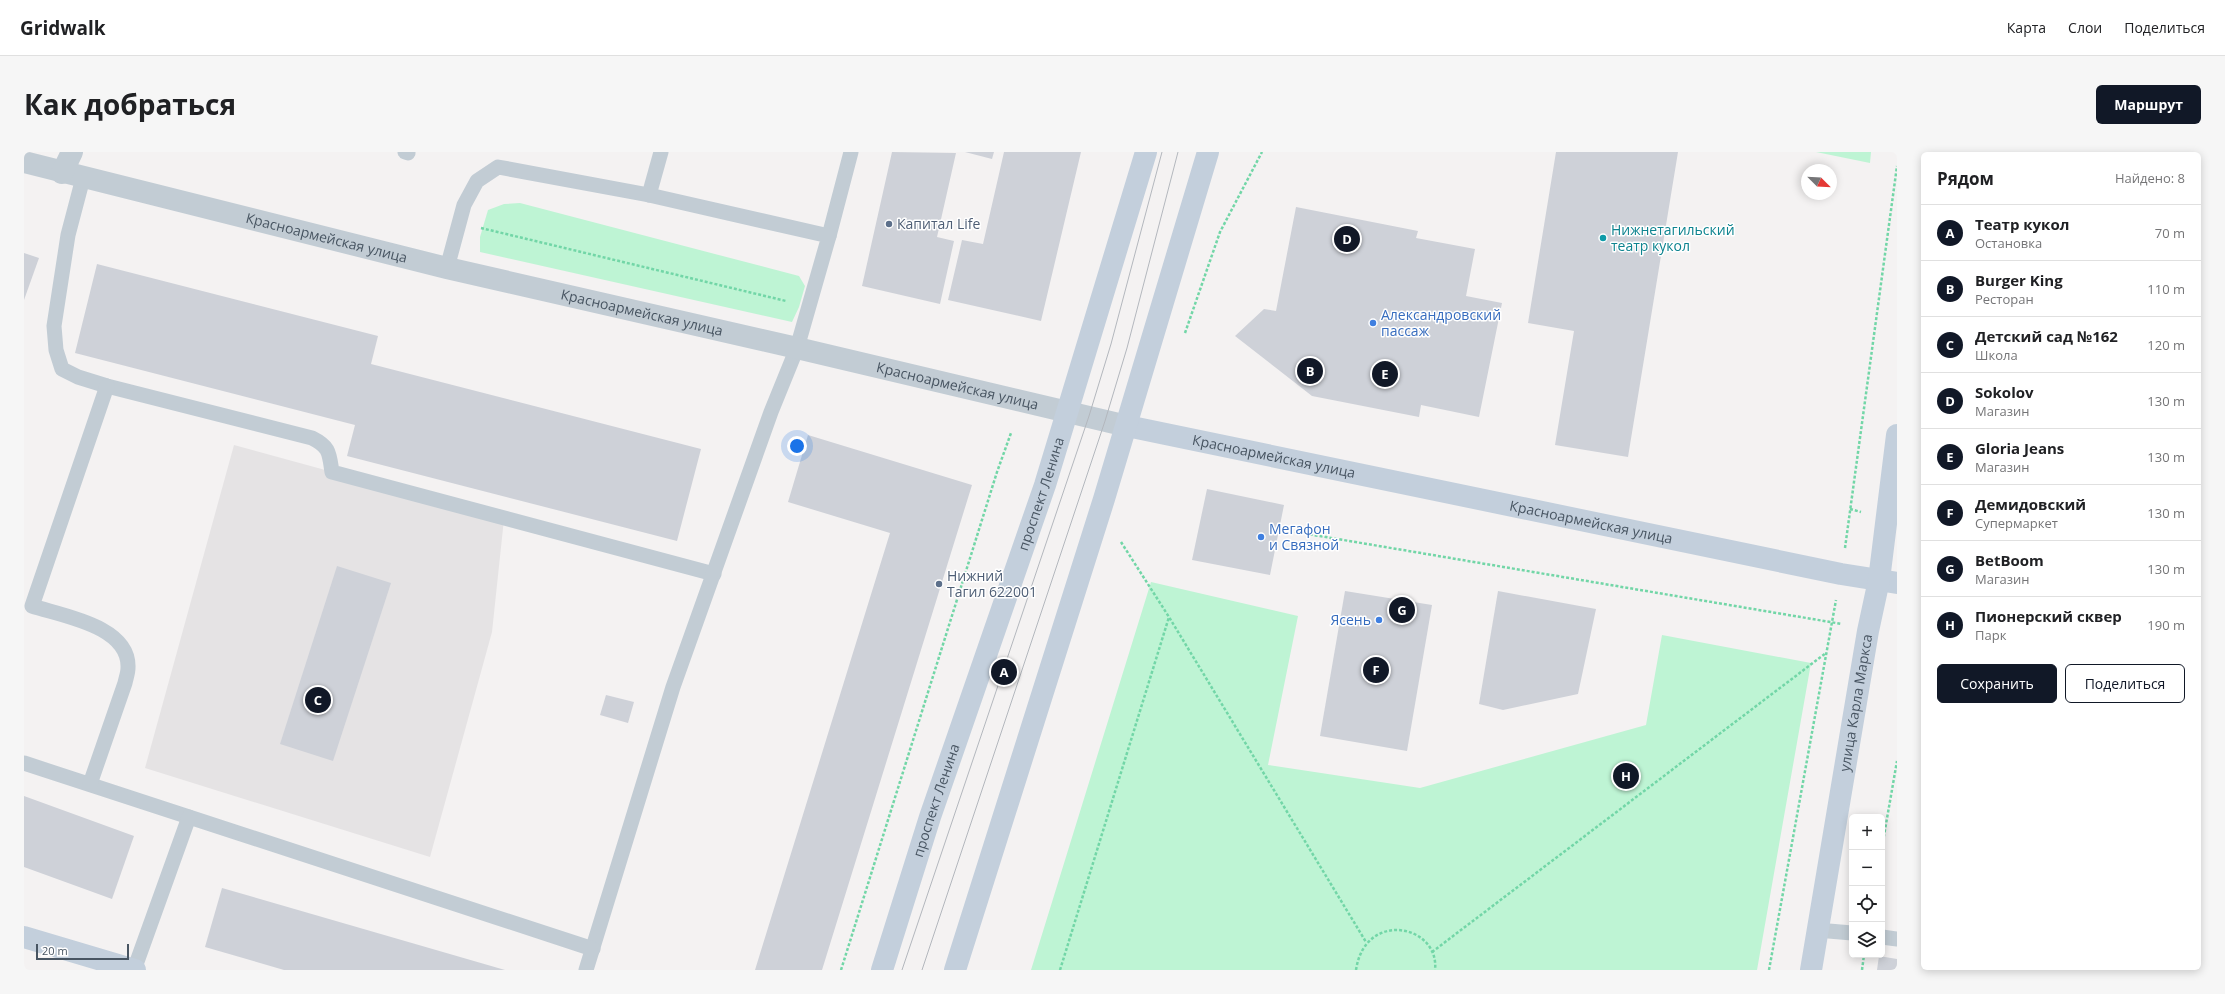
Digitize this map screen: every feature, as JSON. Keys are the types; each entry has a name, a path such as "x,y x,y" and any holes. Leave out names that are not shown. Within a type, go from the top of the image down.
{"main road":[{"name":"проспект Ленина","path":"882,970 930,818 1045,485 1066,411 1092,331 1146,152"},
{"path":"955,970 1127,426 1208,152"},
{"name":"Красноармейская улица","path":"1127,426 1841,574 1888,581"},
{"name":"улица Карла Маркса","path":"1811,970 1868,631 1888,581 1897,435"},
{"path":"24,937 135,970"}],"street":[{"path":"72,152 72,176"},
{"name":"Красноармейская улица","path":"24,162 72,176 447,268 797,348 1127,426"}],"lane":[{"path":"649,195 661,152"},
{"path":"586,970 662,719 771,412 797,348 810,307 851,152"},
{"path":"447,268 464,205 477,181 498,167 649,195 829,236"},
{"path":"72,176 67,243 54,326 56,350 62,369 78,377 107,386 312,438 323,443 329,451 332,472 714,574"},
{"path":"90,784 129,668 125,650 115,637 100,628 28,605 107,386"},
{"path":"24,763 593,949"},
{"path":"135,970 190,817"},
{"path":"1817,930 1849,933"},
{"path":"1885,937 1897,939"}],"path":[{"path":"460,223 810,307"},
{"path":"841,970 996,472 1011,433"},
{"path":"1290,531 1832,622 1868,631"},
{"path":"1121,542 1169,617 1366,942"},
{"path":"1060,970 1169,617"},
{"path":"1432,952 1826,653"},
{"path":"1885,830 1897,761"},
{"path":"1356,970 1358,956 1366,942 1378,933 1394,929 1409,932 1422,940 1432,952 1435,970"},
{"path":"1862,970 1864,958"}],"shaded area":[{"path":"234,445 504,519 492,632 430,857 145,768"}],"green space":[{"path":"1816,152 1871,152 1870,163"},
{"path":"520,203 799,276 805,286 799,307 792,322 480,252 480,237 488,210 504,204"},
{"path":"1151,582 1298,616 1268,765 1420,788 1646,725 1662,635 1811,663 1757,970 1031,970"}],"building":[{"path":"892,152 956,153 937,237 954,241 940,304 862,286"},
{"path":"965,152 994,152 992,159"},
{"path":"1004,152 1081,152 1041,321 948,300 962,240 983,244"},
{"name":"Нижнетагильский театр кукол","path":"1556,152 1678,152 1628,457 1555,445 1574,331 1528,323"},
{"name":"Александровский пассаж","path":"1296,207 1418,231 1416,238 1475,249 1466,296 1502,303 1479,417 1421,405 1419,417 1312,396 1235,336 1264,309 1276,311"},
{"path":"24,253 39,258 24,300"},
{"path":"97,264 378,336 371,364 701,449 677,541 347,456 355,425 75,353"},
{"path":"808,435 972,485 822,970 755,970 890,533 788,502"},
{"path":"1207,489 1284,505 1270,575 1192,560"},
{"path":"337,566 391,583 333,761 280,744"},
{"path":"1345,591 1432,605 1407,751 1320,736"},
{"path":"1498,591 1596,609 1578,694 1503,710 1479,704"},
{"path":"606,695 634,702 628,723 600,715"},
{"path":"24,796 134,836 112,899 24,867"},
{"path":"222,888 505,970 284,970 205,947"},
{"path":"1885,957 1897,959 1897,970 1877,970 1879,958"}],"tram line":[{"path":"902,970 1089,416 1111,344 1162,152"},
{"path":"922,970 1105,421 1127,348 1178,152"}],"place":[{"name":"Капитал Life","path":"889,224"},
{"name":"Нижнетагильский театр кукол","path":"1603,238"},
{"name":"Sokolov","path":"1347,239"},
{"name":"Александровский пассаж","path":"1373,323"},
{"name":"Burger King","path":"1310,371"},
{"name":"Gloria Jeans","path":"1385,374"},
{"name":"Мегафон и Связной","path":"1261,537"},
{"name":"Нижний Тагил 622001","path":"939,584"},
{"name":"BetBoom","path":"1402,610"},
{"name":"Ясень","path":"1379,620"},
{"name":"Демидовский","path":"1376,670"},
{"name":"Театр кукол","path":"1004,672"},
{"name":"Детский сад №162","path":"318,700"},
{"name":"Пионерский сквер","path":"1626,776"}]}
